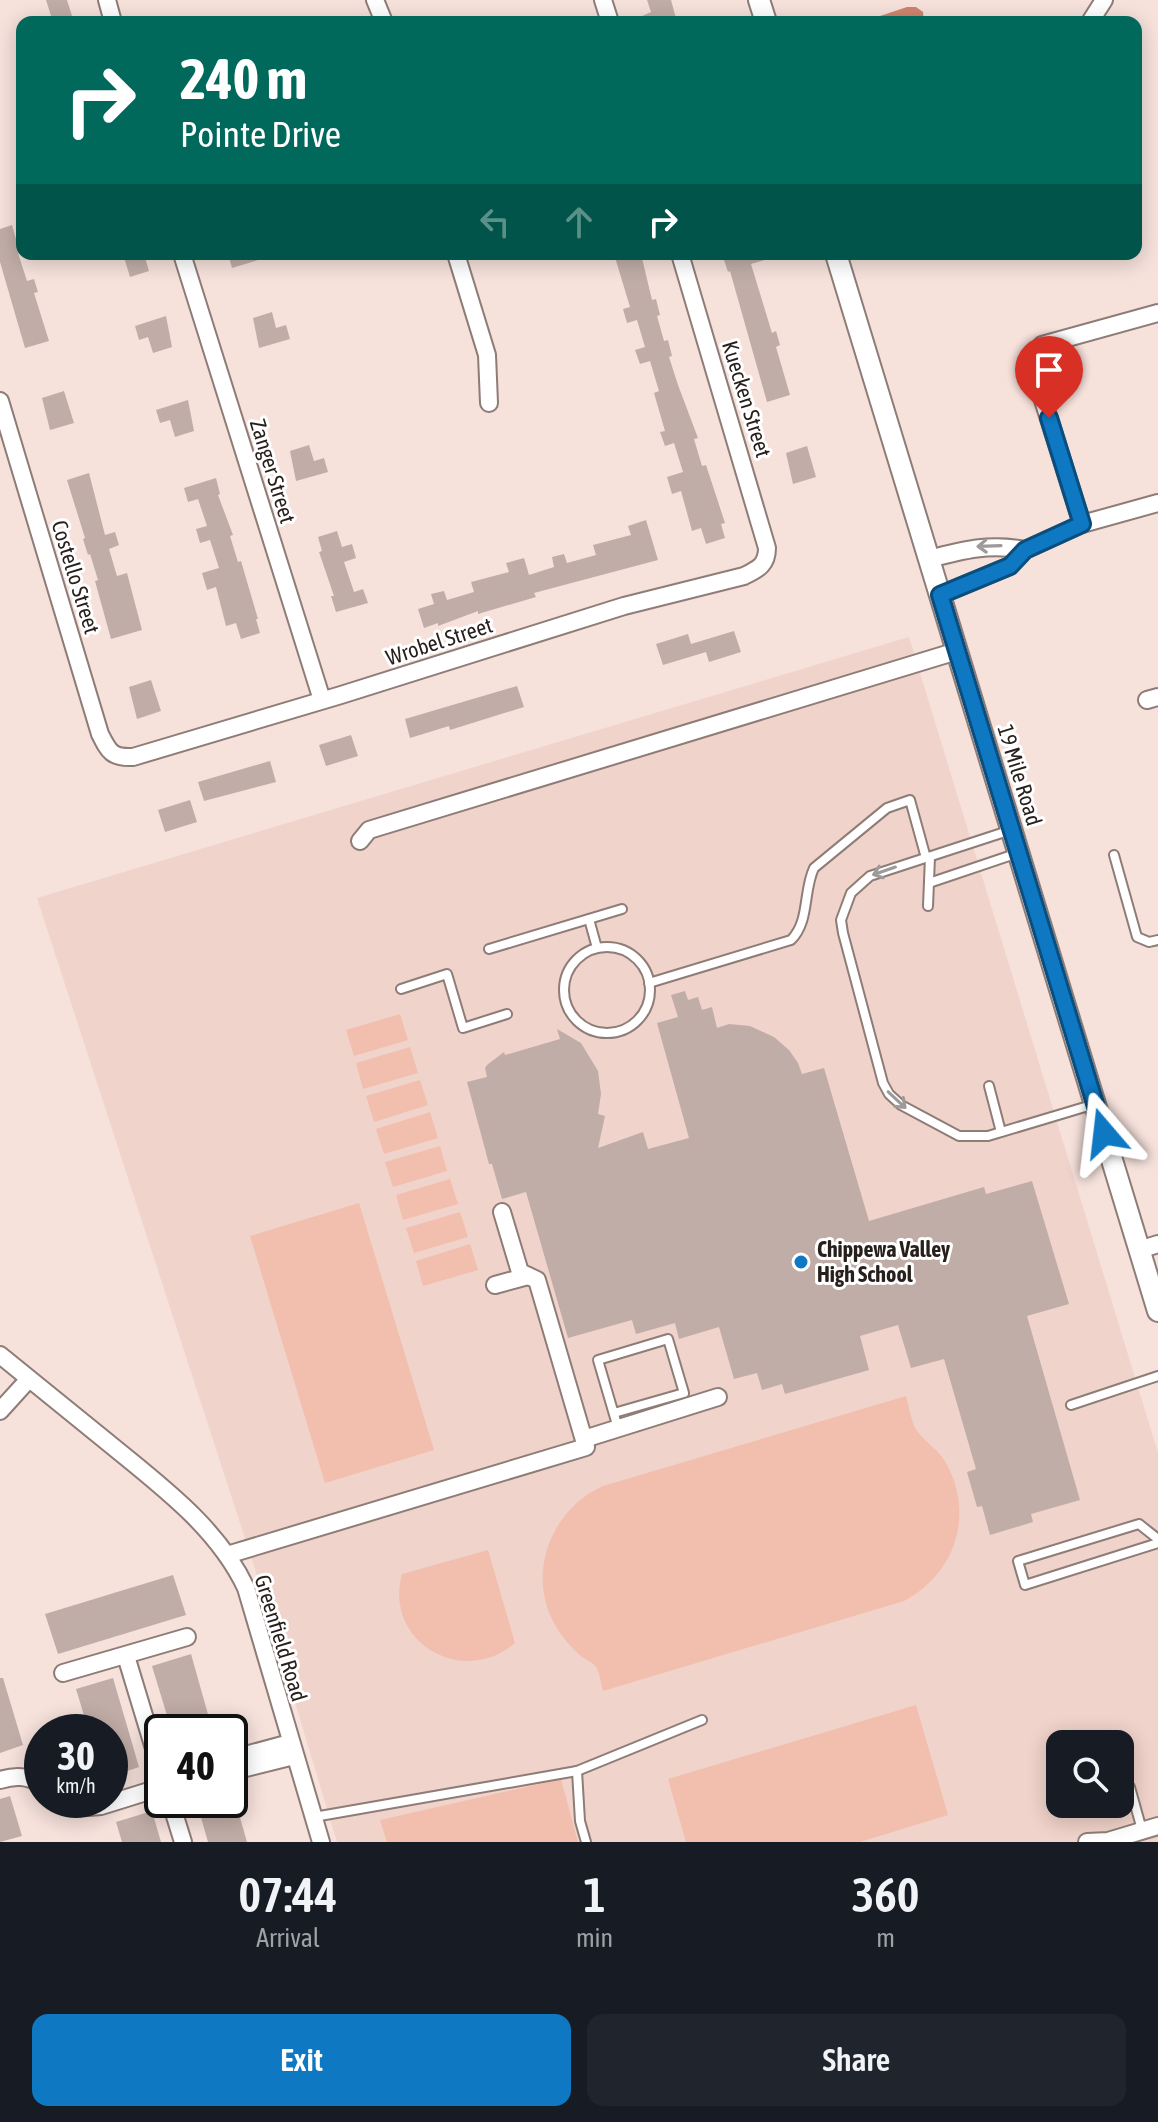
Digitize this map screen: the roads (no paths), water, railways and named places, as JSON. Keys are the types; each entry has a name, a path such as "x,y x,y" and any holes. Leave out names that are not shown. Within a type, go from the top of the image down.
{"street":[{"name":"Zanger Street","path":"184,260 322,700"},
{"path":"458,260 487,355 489,403"},
{"name":"Kuecken Street","path":"682,260 758,516 767,558"},
{"name":"19 Mile Road","path":"838,260 1095,1104 1149,1247 1158,1311"},
{"path":"1082,524 1032,365 1036,352 1042,345 1158,313"},
{"name":"Costello Street","path":"0,401 100,734 106,747 120,758"},
{"path":"940,595 1010,566 1025,550 1082,524 1158,503"},
{"path":"929,559 981,546 1025,550"},
{"name":"Wrobel Street","path":"120,758 148,754 624,606 744,576 761,567 767,558"},
{"path":"360,841 369,830 957,651"},
{"path":"227,1555 586,1447 537,1280 520,1272 502,1212"},
{"path":"495,1285 528,1276"},
{"name":"Greenfield Road","path":"0,1355 175,1500 227,1555 246,1588 321,1842"},
{"path":"0,1411 29,1379"},
{"path":"584,1439 616,1421 686,1399 718,1397"},
{"path":"63,1673 187,1637"},
{"path":"126,1656 144,1716"},
{"path":"248,1756 292,1749"},
{"path":"0,1780 24,1777"},
{"path":"176,1818 183,1842"},
{"path":"1087,1842 1108,1842 1150,1828"}],"lane":[{"path":"649,983 791,940 803,921 809,879 814,868 887,808 910,800 928,857 928,906"},
{"path":"1011,830 880,872 860,883 851,893 841,920 883,1083 901,1105 959,1136 974,1138 1095,1104"},
{"path":"929,883 1018,853"},
{"path":"1114,855 1137,937 1149,942 1158,940"},
{"path":"489,949 622,909"},
{"path":"589,919 597,948"},
{"path":"597,948 624,951 636,959 649,983 649,996 638,1020 615,1033 602,1033 577,1022 569,1012 565,999 564,986 568,973 585,953 597,948"},
{"path":"401,989 447,974 463,1028 507,1014"},
{"path":"989,1086 1001,1132"},
{"path":"616,1421 598,1360 668,1339 686,1399"},
{"path":"1071,1405 1158,1376"},
{"path":"1139,1524 1158,1541 1025,1585 1018,1561 1139,1524"},
{"path":"313,1818 577,1771 702,1720"},
{"path":"577,1771 580,1821 586,1842"},
{"path":"1134,1795 1150,1828"}],"place":[{"name":"Chippewa Valley High School","path":"801,1262"}]}
